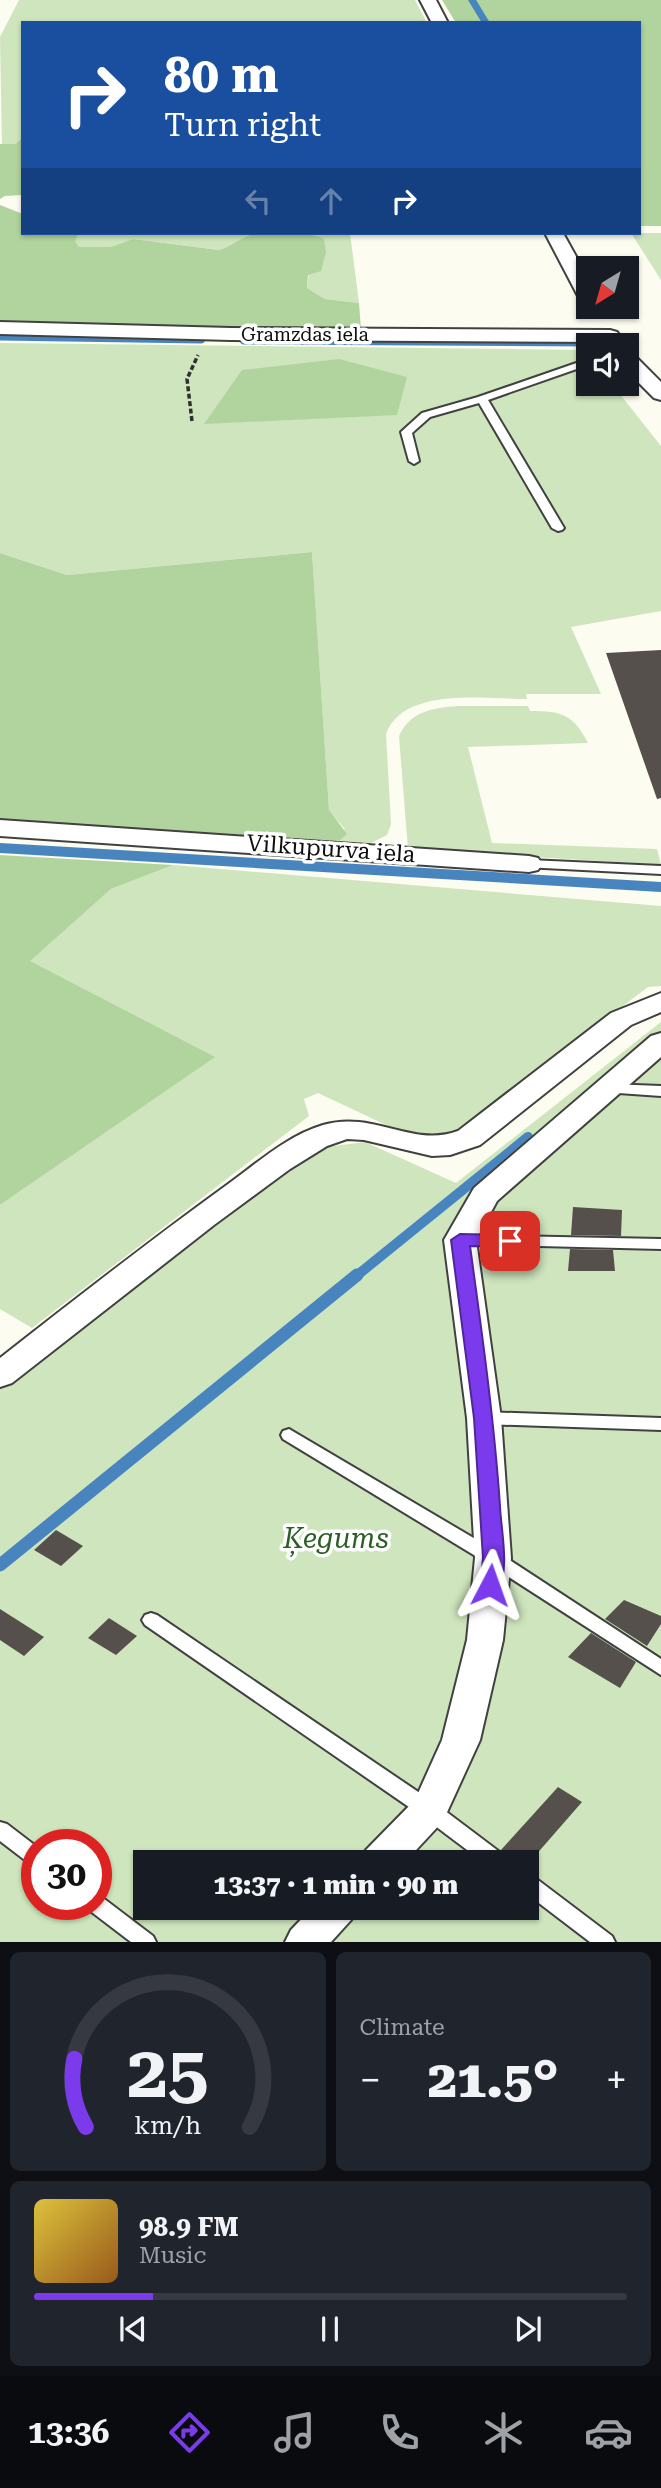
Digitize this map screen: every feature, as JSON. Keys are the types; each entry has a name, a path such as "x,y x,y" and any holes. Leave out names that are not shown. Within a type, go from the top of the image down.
{"street":[{"path":"428,0 439,21"},
{"path":"555,235 576,274"},
{"name":"Gramzdas iela","path":"0,328 576,339"},
{"path":"639,371 661,394"},
{"name":"Vilkupurva iela","path":"0,828 529,863"},
{"path":"0,1375 217,1207 304,1144 334,1132 362,1130 432,1148 454,1146 469,1138 621,1019 661,1002"},
{"path":"391,1850 429,1810 461,1740 485,1640 493,1558 484,1418 460,1240 485,1195 661,1042"},
{"path":"304,1942 325,1920"}],"lane":[{"path":"414,461 406,432 417,420 437,411 482,399 576,366"},
{"path":"482,399 558,528"},
{"name":"Vilkupurva iela","path":"529,863 661,870"},
{"path":"609,1089 661,1091"},
{"path":"460,1240 661,1244"},
{"path":"484,1418 661,1424"},
{"path":"289,1435 493,1558 661,1668"},
{"path":"151,1620 429,1810 482,1850"},
{"path":"0,1830 21,1846"},
{"path":"539,1892 605,1942"},
{"path":"112,1916 146,1942"}],"path":[{"path":"192,421 184,384 187,371 196,356 231,334"}],"green space":[{"path":"19,0 415,0 426,21 21,21 21,139 17,144 2,145 0,37"},
{"path":"442,0 661,0 661,226 641,226 641,21 455,21"},
{"path":"21,139 21,195 0,199 0,144 16,144"},
{"path":"0,205 21,213 21,235 78,235 75,241 79,247 110,247 133,239 219,250 252,235 317,236 324,239 326,252 321,271 308,275 307,288 325,299 359,303 361,329 0,325"},
{"path":"661,233 661,280 632,235"},
{"path":"78,235 254,235 219,250 133,239 110,247 79,247 74,241"},
{"path":"314,235 350,235 359,303 325,299 307,288"},
{"path":"0,343 576,350 576,396 621,396 661,446 661,611 571,627 601,694 526,694 527,699 448,698 410,708 395,719 386,734 391,824 387,835 365,846 325,843 345,829 329,811 312,552 67,575 0,553"},
{"path":"339,359 407,377 397,415 204,424 242,370"},
{"path":"312,552 329,810 347,834 340,840 325,843 0,822 0,553 67,575"},
{"path":"458,706 528,706 530,711 558,713 577,726 588,743 468,747 492,843 657,849 661,865 408,849 399,736 410,721 423,712"},
{"path":"0,855 173,865 111,889 30,961 215,1057 0,1205"},
{"path":"173,865 661,906 661,986 648,987 448,1138 403,1133 318,1093 304,1099 309,1116 32,1328 0,1309 0,1205 214,1057 29,961 111,889"},
{"name":"Ķegums","path":"661,1022 661,1942 0,1942 0,1384 311,1149 365,1142 456,1183"}],"building":[{"path":"661,650 661,798 657,799 606,653"},
{"path":"573,1207 622,1210 621,1236 571,1235"},
{"path":"570,1249 613,1250 615,1271 568,1271"},
{"path":"56,1530 83,1546 61,1566 34,1550"},
{"path":"624,1600 661,1616 661,1624 647,1646 605,1619"},
{"path":"0,1609 44,1637 24,1656 0,1640"},
{"path":"109,1618 137,1636 116,1655 88,1638"},
{"path":"591,1633 636,1662 620,1688 568,1657"},
{"path":"558,1787 582,1802 539,1851 501,1850"}],"waterway":[{"path":"472,0 485,21"},
{"path":"0,336 201,339"},
{"path":"244,340 576,342"},
{"path":"0,848 661,887"},
{"path":"355,1277 528,1137"},
{"path":"0,1565 357,1275"}],"route":[{"path":"490,1585 493,1558 484,1418 460,1240 510,1241"}]}
